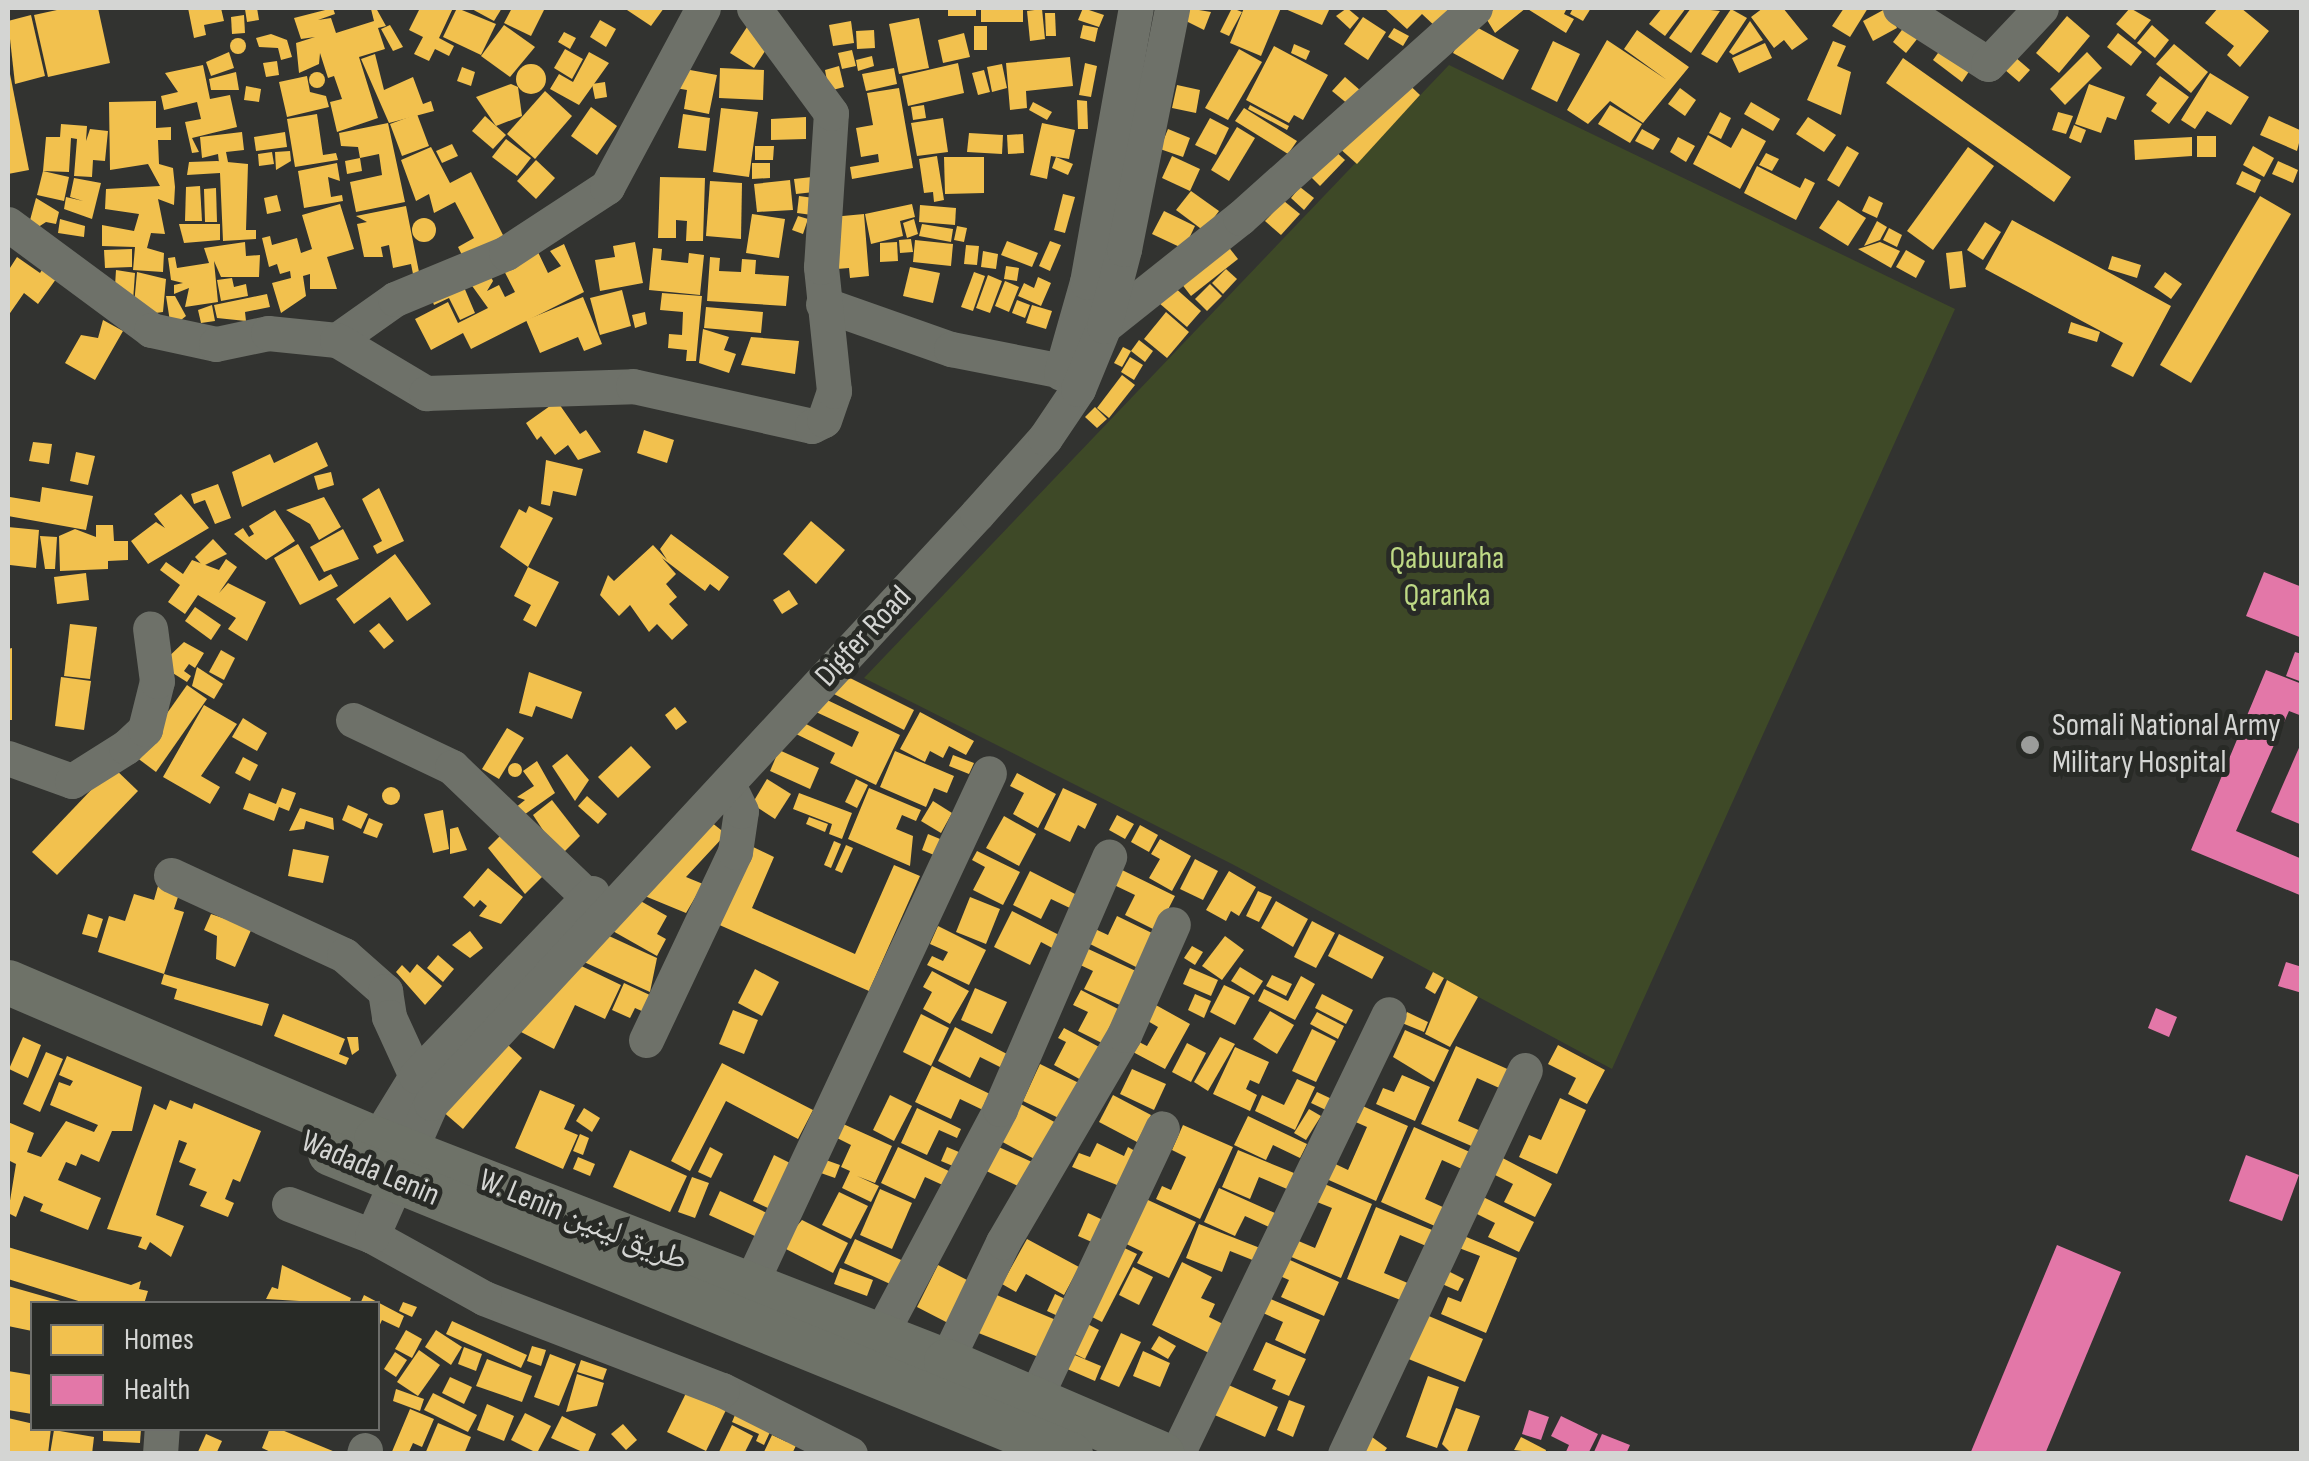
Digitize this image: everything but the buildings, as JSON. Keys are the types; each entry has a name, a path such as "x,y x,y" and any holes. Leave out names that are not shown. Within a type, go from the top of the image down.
{"main road":[{"name":"W. Lenin طريق لينين","path":"8,982 384,1159 749,1287 946,1361 1162,1454"},
{"name":"Wadada Lenin","path":"8,1012 384,1159 1070,1454"}],"street":[{"path":"337,340 395,298 506,252 607,187 704,8"},
{"path":"8,224 151,330 216,344 268,332 337,340 426,393 633,386 812,426 824,420 834,391 823,304 831,113 754,8"},
{"name":"Digfer Road","path":"384,1159 416,1076 1012,447 1062,371 1087,282 1136,8"},
{"name":"Digfer Road","path":"384,1159 431,1102 1045,438 1078,389 1104,326 1172,8"},
{"path":"1104,326 1240,218 1475,8"},
{"path":"1900,8 1988,64 2040,8"},
{"path":"823,304 950,350 1062,371"},
{"path":"8,758 72,781 126,747 145,728 157,681 150,628"},
{"path":"353,720 452,767 588,896"},
{"path":"749,1287 989,773"},
{"path":"646,1040 735,852 741,811 728,784"},
{"path":"880,1337 1000,1109 1109,857"},
{"path":"170,875 344,955 385,992 389,1017 416,1076"},
{"path":"946,1361 1003,1242 1124,1036 1173,924"},
{"path":"1177,1454 1389,1014"},
{"path":"1345,1454 1525,1070"},
{"path":"1035,1398 1162,1128"},
{"path":"372,1236 384,1159"},
{"path":"290,1204 372,1236 484,1298 704,1383 850,1454"}],"green space":[{"name":"Qabuuraha Qaranka","path":"1449,65 1955,309 1612,1069 1232,864 864,678"}],"place":[{"name":"Somali National Army Military Hospital","path":"2030,745"}]}
